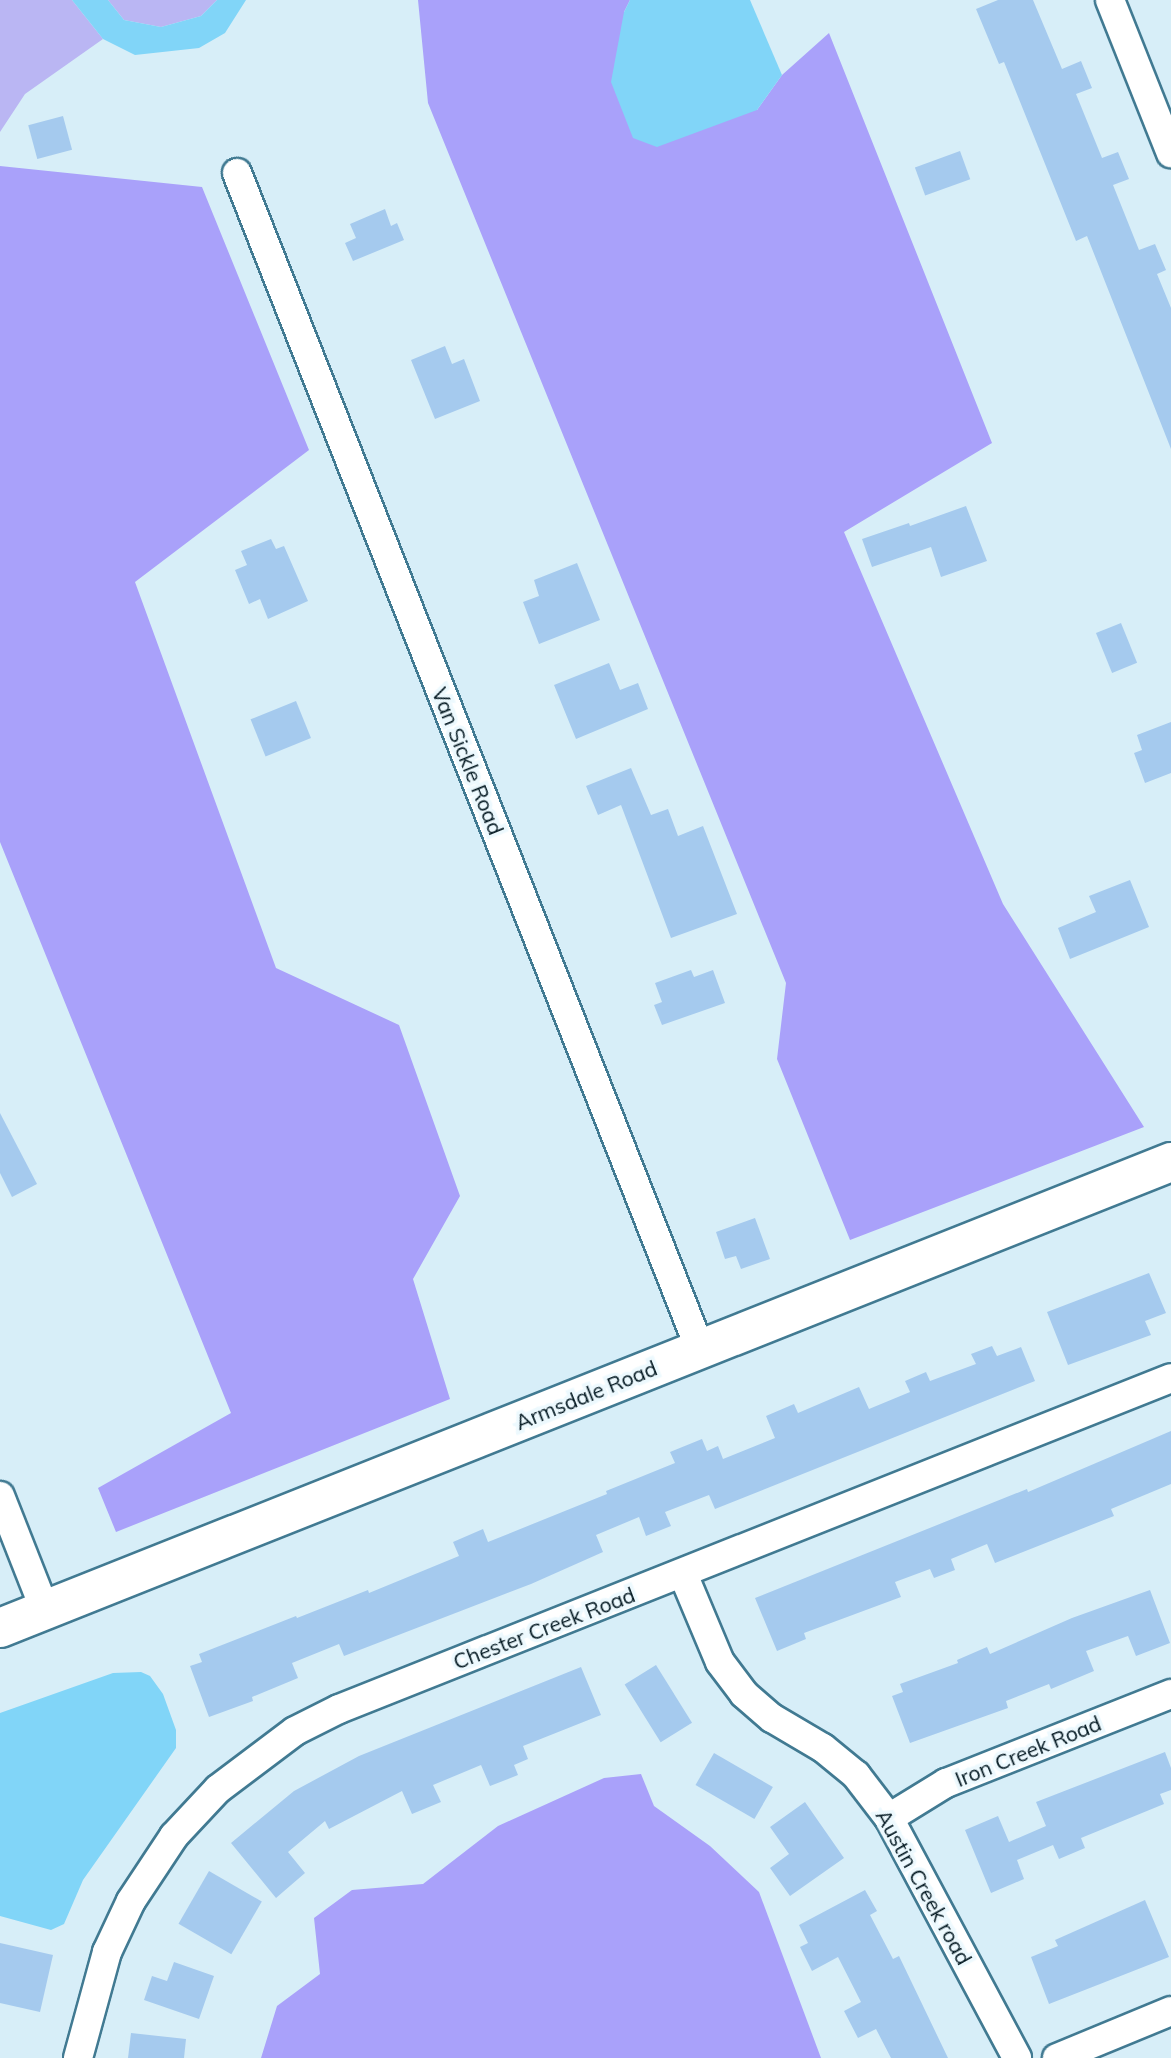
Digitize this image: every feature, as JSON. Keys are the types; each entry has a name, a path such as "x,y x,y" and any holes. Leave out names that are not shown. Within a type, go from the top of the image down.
{"street":[{"path":"1110,0 1171,153"},
{"name":"Van Sickle Road","path":"237,173 700,1349"},
{"name":"Armsdale Road","path":"0,1628 1171,1162"},
{"name":"Chester Creek Road","path":"78,2058 107,1952 131,1901 174,1836 218,1789 262,1753 295,1731 339,1709 1171,1378"},
{"path":"0,1496 45,1610"},
{"name":"Austin Creek road","path":"683,1574 720,1662 744,1694 772,1718 823,1748 856,1775 890,1818 1017,2058"},
{"name":"Iron Creek Road","path":"890,1818 946,1783 1171,1694"},
{"path":"1057,2058 1171,2011"}],"shaded area":[{"path":"0,0 72,0 103,39 25,94 0,132"},
{"path":"108,0 217,0 201,16 161,27 124,20"},
{"path":"418,0 630,0 624,12 757,110 782,75 829,33 992,443 844,532 1003,904 1144,1127 850,1240 777,1059 786,983 428,103"},
{"path":"0,166 202,187 309,450 135,582 276,968 399,1025 460,1196 413,1279 450,1399 116,1532 98,1488 231,1413 0,842"},
{"path":"641,1774 654,1806 710,1846 759,1892 821,2058 261,2058 277,2006 320,1974 314,1918 352,1890 423,1884 498,1826 604,1778"}],"water":[{"path":"72,0 108,0 124,20 161,27 201,16 217,0 246,0 225,33 199,48 135,55 103,39"},
{"path":"630,0 750,0 782,75 757,110 657,147 633,138 611,82 624,12"},
{"path":"141,1672 150,1676 163,1694 176,1730 176,1748 83,1880 64,1924 51,1930 0,1916 0,1713 113,1673"}],"building":[{"path":"998,0 1033,0 1062,69 1081,61 1092,88 1076,94 1102,158 1118,152 1129,179 1113,185 1139,250 1155,244 1166,270 1157,274 1171,308 1171,449 1087,236 1076,241 1004,62 999,64 976,9"},
{"path":"63,116 72,150 37,159 28,125"},
{"path":"960,151 970,179 925,196 915,167"},
{"path":"385,209 391,226 397,223 404,240 353,261 345,243 356,238 350,224"},
{"path":"445,346 452,364 464,359 480,401 435,419 411,360"},
{"path":"966,506 987,561 941,577 931,547 872,567 862,539 909,523 910,526"},
{"path":"271,539 276,549 284,546 308,601 268,619 260,599 249,604 235,570 247,565 241,551"},
{"path":"577,563 600,620 539,644 523,602 539,596 534,580"},
{"path":"1121,623 1137,663 1112,673 1096,633"},
{"path":"609,663 620,690 638,683 648,709 576,739 554,685"},
{"path":"296,701 311,738 266,756 251,719"},
{"path":"1171,722 1171,773 1145,783 1134,753 1142,750 1137,735"},
{"path":"631,768 651,815 668,809 678,836 703,826 737,914 671,938 621,805 598,815 586,786"},
{"path":"1130,880 1149,927 1070,959 1058,928 1096,912 1089,896"},
{"path":"691,970 694,977 713,970 725,1003 662,1025 654,1005 662,1002 655,983"},
{"path":"0,1113 37,1184 12,1197 0,1173"},
{"path":"755,1218 770,1259 741,1269 736,1256 725,1259 716,1232"},
{"path":"1149,1273 1166,1313 1145,1321 1151,1335 1068,1365 1047,1312"},
{"path":"992,1346 997,1356 1021,1347 1035,1381 715,1509 709,1495 665,1512 671,1526 646,1536 639,1517 596,1535 603,1552 531,1584 344,1656 339,1644 292,1663 298,1678 252,1697 253,1701 209,1717 190,1666 202,1662 199,1654 368,1590 369,1593 459,1556 453,1542 483,1529 488,1542 607,1494 606,1491 675,1463 670,1452 702,1439 707,1451 718,1446 723,1459 775,1438 766,1416 794,1404 798,1413 859,1387 869,1409 910,1392 905,1381 926,1372 930,1381 976,1364 971,1354"},
{"path":"1171,1431 1171,1484 1111,1509 1114,1516 995,1563 987,1544 951,1559 955,1570 934,1578 930,1569 895,1582 901,1597 804,1633 806,1639 777,1651 755,1598 1027,1489 1028,1492"},
{"path":"1150,1590 1170,1643 1136,1656 1128,1636 1086,1651 1094,1671 1051,1689 1049,1684 1006,1701 1008,1708 910,1743 892,1696 903,1692 900,1684 958,1663 957,1660 987,1647 990,1654 1072,1618"},
{"path":"656,1665 692,1723 661,1742 625,1685"},
{"path":"581,1667 601,1715 523,1746 528,1759 514,1765 518,1775 490,1786 481,1765 433,1785 441,1802 412,1814 402,1791 329,1829 325,1821 288,1852 305,1873 276,1898 231,1843 294,1791 359,1756"},
{"path":"1165,1752 1171,1768 1171,1790 1160,1794 1164,1804 1081,1838 1085,1848 1059,1859 1053,1845 1017,1860 1024,1879 991,1893 965,1830 998,1816 1009,1842 1046,1826 1036,1802"},
{"path":"714,1753 773,1787 754,1819 696,1785"},
{"path":"805,1802 844,1858 790,1896 770,1868 789,1854 770,1827"},
{"path":"209,1871 262,1902 231,1954 178,1924"},
{"path":"865,1890 877,1911 870,1915 893,1959 899,1956 948,2058 891,2058 876,2029 858,2038 844,2011 861,2002 838,1957 812,1971 800,1947 808,1943 799,1925"},
{"path":"1145,1900 1169,1957 1049,2004 1031,1957 1058,1946 1055,1940"},
{"path":"0,1943 53,1955 40,2012 0,2003"},
{"path":"174,1962 214,1976 199,2019 144,2000 152,1976 167,1981"},
{"path":"131,2033 186,2039 184,2058 128,2058"}]}
